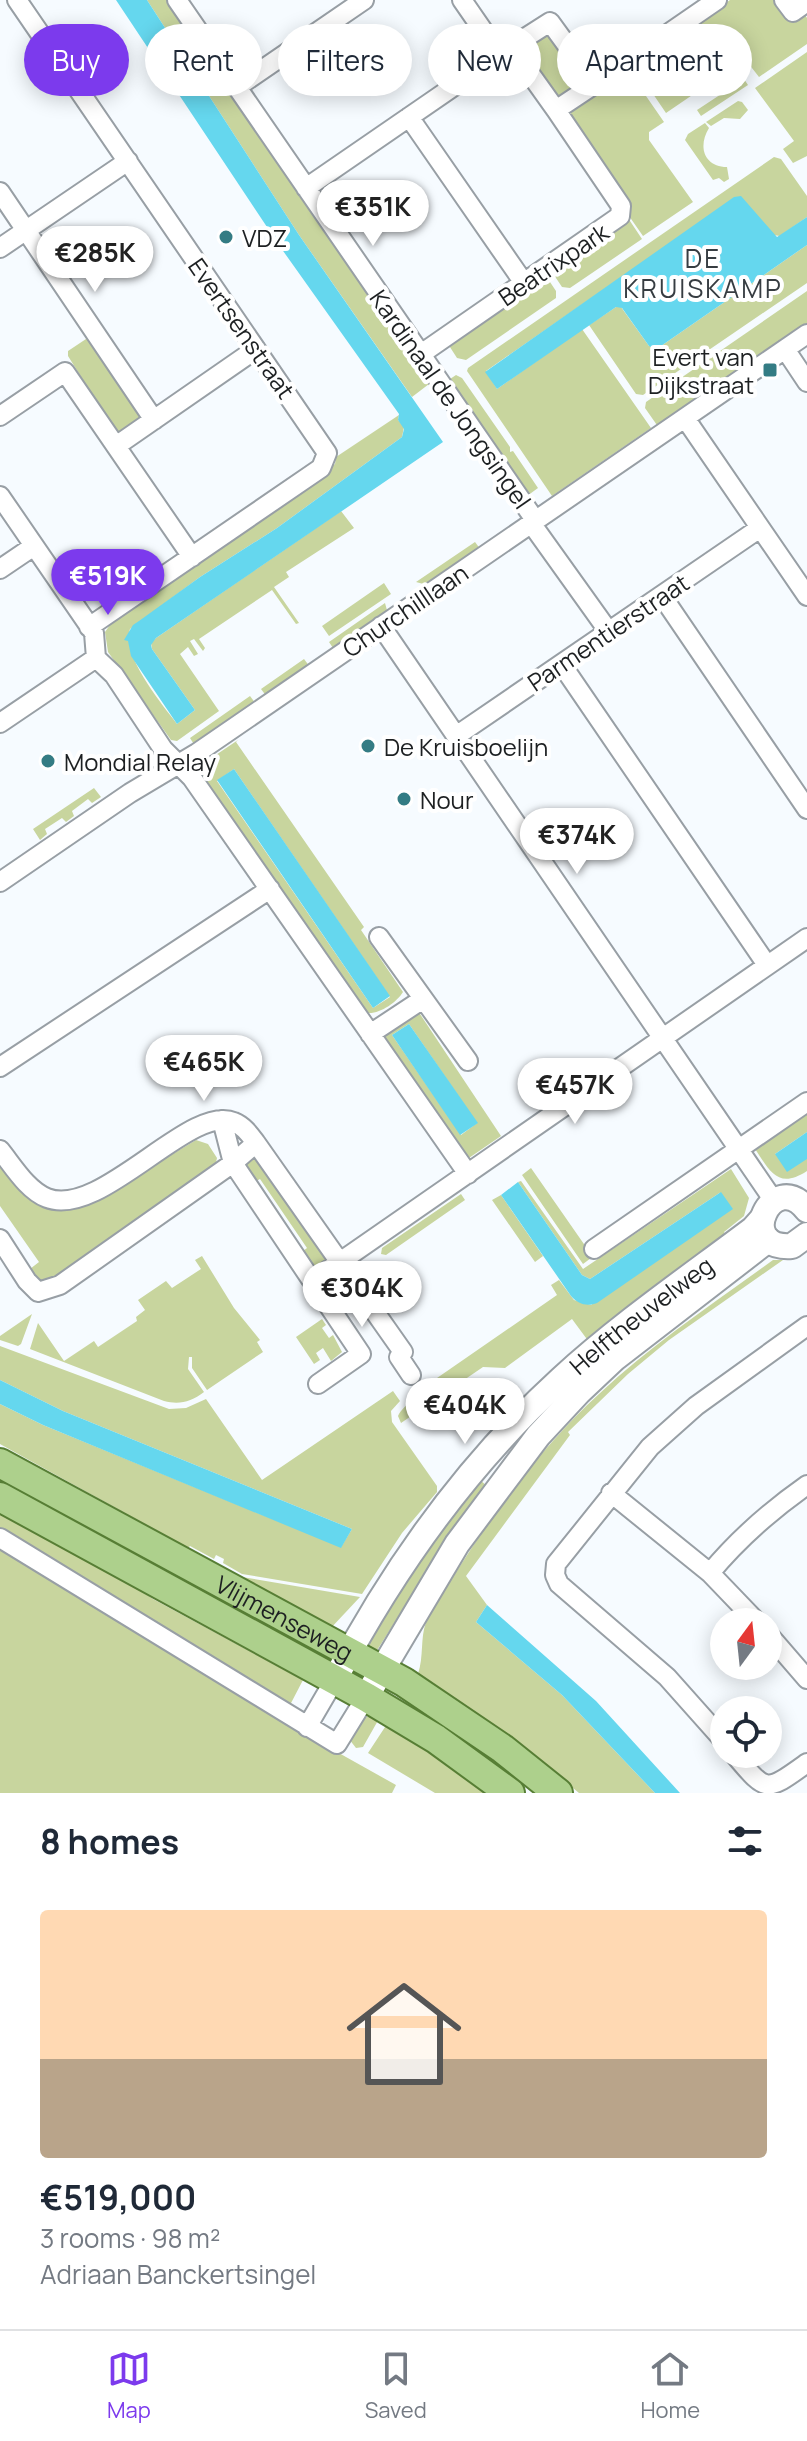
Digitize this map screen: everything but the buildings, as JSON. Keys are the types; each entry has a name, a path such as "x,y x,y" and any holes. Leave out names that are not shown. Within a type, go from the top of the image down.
{"main road":[{"path":"785,1210 783,1247 805,1244"},
{"name":"Helftheuvelweg","path":"335,1679 382,1596 432,1524 476,1469 537,1402 629,1321 744,1236 785,1210"},
{"name":"Helftheuvelweg","path":"366,1697 457,1544 538,1436 614,1359 785,1210"},
{"name":"Vlijmenseweg","path":"0,1463 381,1669 448,1709 558,1793"},
{"name":"Vlijmenseweg","path":"0,1497 335,1679 436,1739 510,1793"}],"street":[{"name":"Evertsenstraat","path":"17,0 325,448 327,459 321,468 192,557"},
{"name":"Kardinaal de Jongsingel","path":"177,0 194,24"},
{"path":"262,70 364,0"},
{"name":"Beatrixpark","path":"462,0 482,24"},
{"path":"682,24 717,0"},
{"path":"784,0 793,12 807,2"},
{"path":"541,28 550,22 557,32"},
{"name":"Beatrixpark","path":"421,354 616,221 622,211 614,194 541,93"},
{"name":"Kardinaal de Jongsingel","path":"243,96 609,632"},
{"path":"306,188 440,96"},
{"path":"556,110 577,96"},
{"path":"409,117 524,283"},
{"path":"0,248 128,161"},
{"path":"0,192 154,420"},
{"name":"Churchilllaan","path":"0,882 113,804 179,765 807,334"},
{"path":"116,446 256,349"},
{"path":"785,349 807,382"},
{"path":"0,416 65,372 192,557 89,627"},
{"path":"685,418 807,596"},
{"path":"0,496 94,633 96,658 114,675 163,749 192,778 468,1174"},
{"name":"Parmentierstraat","path":"456,736 760,528"},
{"path":"0,569 34,546"},
{"path":"662,596 807,809"},
{"path":"381,626 739,1150 785,1210"},
{"path":"0,723 96,658"},
{"path":"562,665 767,965"},
{"path":"0,1067 270,889"},
{"path":"379,937 468,1061"},
{"path":"314,1280 807,938"},
{"path":"370,1034 423,999"},
{"path":"594,1249 807,1102"},
{"path":"222,1120 233,1163 361,1354 318,1384"},
{"path":"0,1150 29,1186 45,1197 61,1202 85,1198 196,1128 232,1120 242,1126 256,1143 341,1262 403,1352 399,1357 411,1375"},
{"path":"0,1239 27,1281 38,1292 60,1285 233,1163 256,1143"},
{"path":"710,1725 667,1677 559,1584 555,1575 556,1564 650,1447 696,1406 807,1326"},
{"path":"710,1573 744,1535 774,1508 807,1485"},
{"path":"611,1493 710,1573 744,1608"},
{"path":"0,1538 307,1727"},
{"path":"782,1650 807,1679"},
{"name":"Helftheuvelweg","path":"335,1679 307,1727 337,1744 366,1697"},
{"path":"745,1768 765,1788 774,1788 807,1763"}],"green space":[{"path":"147,0 170,0 186,24 163,24"},
{"path":"730,0 774,0 782,12 804,13 807,18 807,44 759,77 752,68 752,24 695,24"},
{"path":"550,35 557,44 557,96 563,97 555,96 541,76 541,37"},
{"path":"807,52 807,156 793,163 783,149 794,141 755,88"},
{"path":"209,96 235,96 429,384 412,397 299,235"},
{"path":"590,96 646,96 664,122 649,132 649,140 693,202 643,236 629,216 630,207 571,121 574,107"},
{"path":"654,96 691,96 666,113"},
{"path":"718,96 731,96 701,116 697,110"},
{"path":"738,101 748,110 740,119 724,118 711,126 706,122"},
{"path":"705,123 709,128 704,142 705,154 713,163 727,167 729,179 724,182 719,178 713,180 685,140 688,134"},
{"path":"774,157 781,159 807,196 807,217 780,236 773,235 613,283 486,371 497,389 582,329 651,428 552,496 467,371 468,368"},
{"path":"628,218 642,239 570,288 562,287 552,272"},
{"path":"807,245 807,283 643,395 636,394 589,325 616,307 621,307 649,346 661,346"},
{"path":"546,276 556,291 556,298 466,360 457,358 448,344"},
{"path":"807,291 807,326 659,428 645,408 646,402"},
{"path":"86,339 94,340 144,414 121,431 115,431 68,356 68,351"},
{"path":"456,375 462,378 510,447 510,452 513,451 538,488 527,496 447,381"},
{"path":"399,415 398,420 404,427 402,437 130,629 131,652 137,665 177,724 195,710 152,649 151,643 341,511 354,528 286,572 289,577 274,587 299,623 296,624 272,590 199,639 205,648 203,651 194,639 190,641 198,654 194,656 188,647 180,654 219,711 177,741 171,740 108,652 105,632 112,622 110,618 335,464 336,457"},
{"path":"475,542 481,550 427,585 416,582"},
{"path":"384,583 391,594 329,636 322,626"},
{"path":"385,603 388,614 335,651 329,642"},
{"path":"304,659 310,667 267,697 261,689"},
{"path":"250,696 256,704 195,746 190,738"},
{"path":"238,740 236,742 364,927 361,930 403,992 392,1003 378,1012 368,1013 366,1017 198,775 204,763","holes":["234,769 390,997 373,1008 217,781"]},
{"path":"94,788 101,797 92,803 88,799 72,811 74,816 66,822 62,818 45,829 47,834 40,840 33,829"},
{"path":"416,1012 420,1014 501,1136 466,1160 385,1042 385,1032","holes":["409,1024 477,1123 461,1135 392,1035"]},
{"path":"807,1109 807,1132 775,1154 807,1159 807,1171 789,1179 782,1178 770,1171 755,1149"},
{"path":"196,1140 208,1144 217,1158 215,1167 55,1278 45,1282 36,1277 30,1269 39,1262 0,1206 0,1161 38,1199 48,1205 73,1209 88,1205"},
{"path":"252,1158 260,1158 327,1258 318,1267 313,1268 299,1254 307,1248 260,1179 251,1184 245,1165"},
{"path":"531,1168 586,1247 591,1258 583,1264 522,1175"},
{"path":"731,1169 749,1198 744,1216 724,1232 726,1235 662,1281 589,1342 572,1319 505,1368 483,1367 401,1423 398,1416 420,1386 424,1387 557,1295 551,1285 559,1280 574,1300 591,1305 721,1192 590,1279 582,1275 518,1182 521,1181 583,1269"},
{"path":"461,1194 465,1200 386,1255 381,1254 382,1248"},
{"path":"501,1195 543,1256 535,1262 492,1200"},
{"path":"202,1256 234,1308 260,1340 257,1342 263,1352 207,1390 192,1368 192,1357 189,1357 188,1369 204,1392 194,1398 180,1403 164,1401 30,1349 38,1323 64,1361 94,1341 98,1347 137,1321 136,1317 145,1310 138,1300 166,1281 172,1288 201,1269 195,1260"},
{"path":"773,1260 783,1260 669,1340 628,1374 568,1432 570,1435 466,1576 487,1605 476,1622 562,1695 655,1793 579,1793 517,1741 418,1674 426,1622 504,1502 573,1419 640,1358"},
{"path":"32,1314 21,1344 18,1346 0,1340 0,1336"},
{"path":"322,1319 326,1325 322,1328 329,1338 333,1335 342,1352 331,1361 323,1348 316,1353 320,1360 314,1364 296,1337"},
{"path":"0,1346 169,1409 186,1408 206,1399 262,1480 393,1391 400,1401 391,1411 392,1422 437,1486 437,1492 402,1533 362,1594 242,1574 223,1563 224,1559 216,1555 214,1559 190,1546 188,1548 0,1444 0,1404 43,1425 341,1547 352,1529 63,1411 0,1380"},
{"path":"480,1480 487,1486 443,1546 374,1655 365,1645 437,1534"},
{"path":"0,1505 90,1557 153,1599 303,1680 290,1705 287,1706 0,1531"},
{"path":"0,1548 296,1729 396,1785 392,1793 0,1793"},
{"path":"242,1577 360,1597 330,1629"},
{"path":"369,1716 380,1717 363,1747 356,1748 349,1739 360,1720"},
{"path":"387,1724 490,1793 435,1793 368,1753"}],"water":[{"path":"116,0 147,0 163,24 145,24 145,44"},
{"path":"180,96 209,96 299,235 443,442 156,638 152,649 195,710 177,724 131,656 128,641 124,640 133,625 277,528 402,437 404,429 398,420 399,414 281,248"},
{"path":"741,196 777,237 807,217 807,245 661,346 654,349 649,346 622,308 616,307 497,389 485,372 734,197"},
{"path":"234,769 390,996 373,1008 217,780"},
{"path":"409,1024 478,1123 460,1135 392,1035"},
{"path":"807,1132 807,1159 787,1172 775,1154"},
{"path":"518,1182 582,1275 590,1279 721,1192 733,1209 597,1303 586,1305 571,1296 501,1195"},
{"path":"0,1380 63,1411 352,1529 341,1548 43,1425 0,1404"},
{"path":"487,1605 596,1701 680,1793 655,1793 562,1695 476,1622"}],"place":[{"name":"VDZ","path":"226,237"},
{"name":"Evert van Dijkstraat","path":"770,370"},
{"name":"De Kruisboelijn","path":"368,746"},
{"name":"Mondial Relay","path":"48,761"},
{"name":"Nour","path":"404,799"}],"district":[{"name":"DE KRUISKAMP","path":"703,273"}]}
